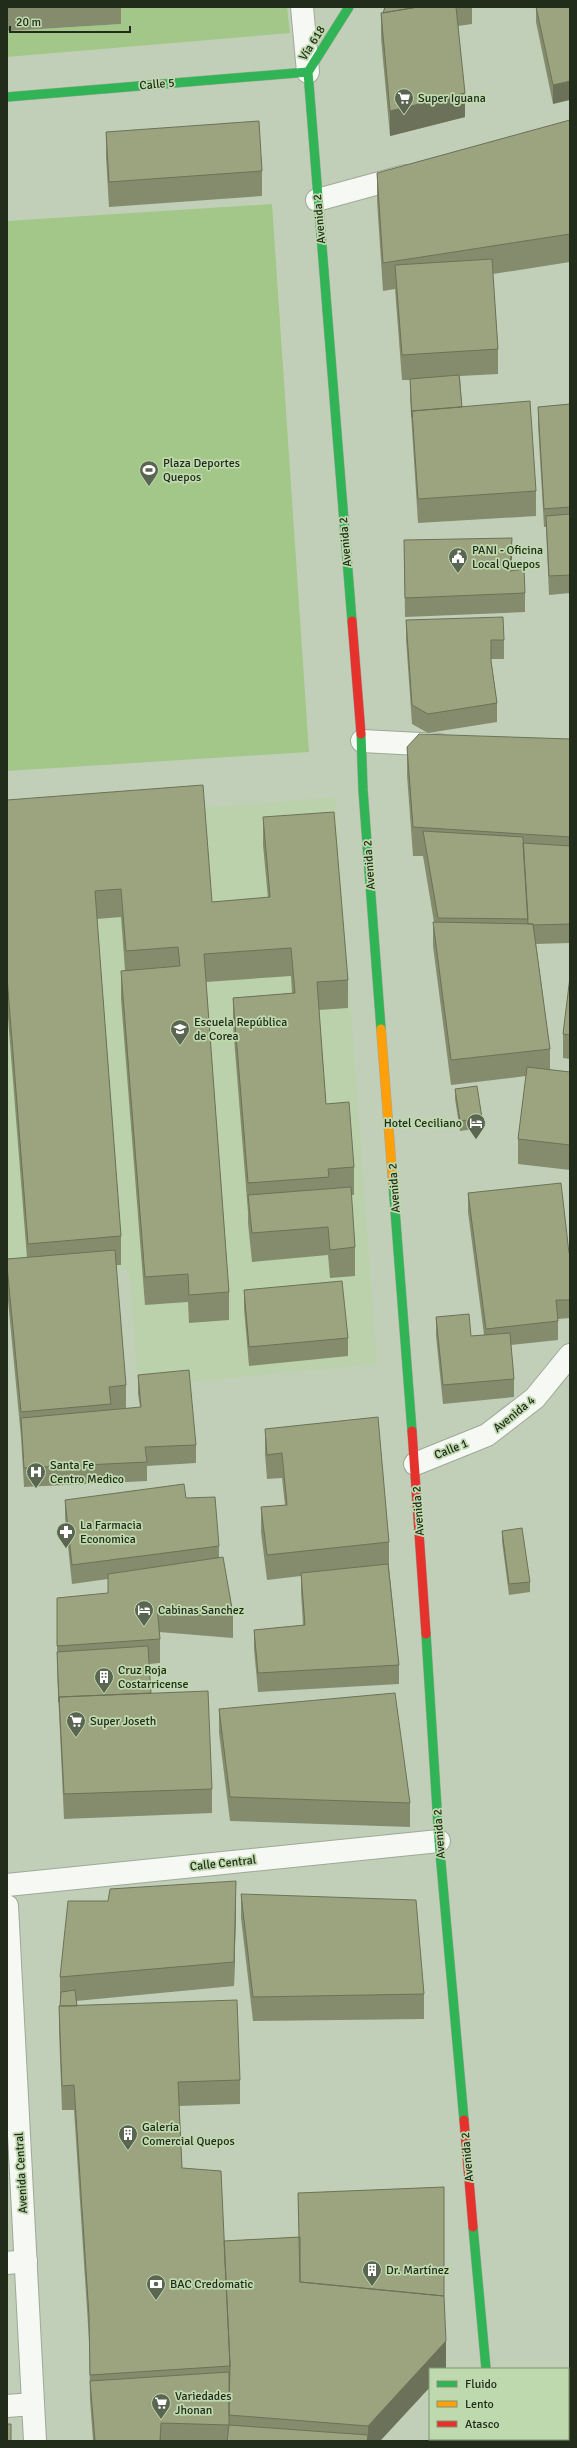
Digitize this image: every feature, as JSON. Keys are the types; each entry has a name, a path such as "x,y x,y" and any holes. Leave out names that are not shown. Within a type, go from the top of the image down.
{"main road":[{"name":"Vía 618","path":"308,72 349,7"},
{"name":"Calle 5","path":"7,97 308,72"},
{"name":"Avenida 2","path":"308,72 317,200 362,741 363,790 415,1464 439,1841 486,2368"}],"street":[{"name":"Avenida 2","path":"302,7 308,72"},
{"path":"317,200 424,171"},
{"path":"362,741 462,746"},
{"name":"Avenida 4","path":"487,1435 535,1398 570,1355"},
{"name":"Calle 1","path":"415,1464 487,1435"},
{"name":"Calle Central","path":"7,1885 439,1841"},
{"name":"Avenida Central","path":"7,1906 16,2262 33,2404 35,2441"},
{"path":"7,2406 33,2404"}],"shaded area":[{"path":"120,7 287,7 290,33 7,57 7,31 121,24"},
{"name":"Plaza Deportes Quepos","path":"272,204 309,752 7,771 7,221"},
{"name":"Escuela República de Corea","path":"335,797 377,1364 138,1387 129,1269 7,1279 7,824"}],"building":[{"path":"385,7 418,7 383,13"},
{"path":"418,7 456,7 465,93 390,111 381,13"},
{"path":"536,7 570,7 570,81 553,85"},
{"path":"570,120 570,234 383,263 377,173"},
{"path":"259,121 262,171 109,182 106,132"},
{"path":"492,259 498,349 402,355 395,265"},
{"path":"459,375 462,407 412,411 412,417 410,379"},
{"path":"530,401 536,491 418,499 412,411"},
{"path":"570,404 570,507 544,509 538,407"},
{"path":"570,514 570,575 549,576 546,516"},
{"name":"PANI - Oficina Local Quepos","path":"512,538 510,571 524,569 525,593 405,598 404,540"},
{"path":"503,617 504,640 491,640 491,661 497,703 428,714 412,705 406,620"},
{"path":"419,734 570,739 570,837 413,827 407,747"},
{"name":"Escuela República de Corea","path":"203,785 212,902 270,897 263,817 334,812 348,980 317,982 326,1104 349,1102 354,1167 328,1169 329,1177 248,1183 233,998 295,993 291,948 204,954 229,1292 189,1295 188,1274 145,1277 121,971 180,966 178,947 126,951 121,889 95,891 121,1236 28,1244 7,977 7,800"},
{"path":"423,831 523,837 528,919 438,918"},
{"path":"523,843 570,846 570,924 528,924"},
{"path":"433,922 533,924 550,1049 451,1060"},
{"path":"570,977 570,1035 563,1034"},
{"path":"527,1067 570,1072 570,1145 518,1139"},
{"path":"477,1086 482,1118 460,1121 455,1089"},
{"path":"561,1183 570,1253 570,1300 556,1300 558,1321 486,1329 468,1193"},
{"path":"351,1187 355,1247 330,1250 328,1227 252,1233 248,1195"},
{"path":"115,1250 126,1385 109,1387 111,1404 21,1412 7,1259"},
{"path":"342,1281 348,1338 249,1347 244,1290"},
{"path":"469,1314 471,1336 510,1333 514,1379 443,1385 436,1317"},
{"path":"189,1370 196,1445 145,1447 147,1462 24,1468 21,1418 141,1407 138,1375"},
{"path":"378,1417 389,1542 267,1555 261,1507 287,1505 282,1453 267,1455 265,1429"},
{"path":"184,1484 186,1498 215,1497 219,1546 72,1565 65,1500"},
{"path":"522,1528 530,1582 509,1584 502,1531"},
{"path":"223,1557 233,1614 157,1607 160,1639 57,1646 57,1598 108,1593 108,1574"},
{"path":"388,1564 399,1665 258,1673 254,1630 305,1625 301,1573"},
{"path":"148,1646 151,1693 59,1697 59,1702 57,1652"},
{"path":"208,1691 212,1789 64,1794 59,1697"},
{"path":"395,1693 410,1803 230,1797 219,1709"},
{"path":"236,1881 234,1962 60,1977 68,1901 108,1901 110,1889"},
{"path":"241,1894 416,1900 424,1994 253,1997"},
{"path":"75,1990 77,2006 60,2006 61,1992"},
{"path":"237,2000 240,2080 178,2082 182,2168 221,2171 230,2366 90,2375 89,2316 74,2085 62,2086 59,2006"},
{"name":"Dr. Martínez","path":"444,2187 444,2296 300,2282 298,2193"},
{"path":"300,2237 300,2282 444,2296 446,2341 368,2426 229,2415 230,2363 224,2241"},
{"name":"Variedades Jhonan","path":"229,2372 229,2425 161,2423 160,2441 95,2441 90,2381"},
{"path":"7,2424 11,2424 11,2441 7,2441"},
{"path":"229,2425 368,2435 367,2441 227,2441"}],"traffic: fast":[{"path":"308,72 349,7"},
{"path":"308,72 352,621"},
{"path":"7,97 308,72"},
{"path":"361,734 363,790 381,1029"},
{"path":"393,1184 412,1431"},
{"path":"426,1634 439,1841 464,2120"},
{"path":"473,2227 486,2368"}],"traffic: slow":[{"path":"381,1029 393,1184"}],"traffic: jam":[{"path":"352,621 361,734"},
{"path":"412,1431 426,1634"},
{"path":"464,2120 473,2227"}],"place":[{"name":"Super Iguana","path":"404,115"},
{"name":"Plaza Deportes Quepos","path":"149,487"},
{"name":"PANI - Oficina Local Quepos","path":"458,574"},
{"name":"Escuela República de Corea","path":"180,1046"},
{"name":"Hotel Ceciliano","path":"476,1140"},
{"name":"Santa Fe Centro Medico","path":"36,1489"},
{"name":"La Farmacia Economica","path":"66,1549"},
{"name":"Cabinas Sanchez","path":"144,1627"},
{"name":"Cruz Roja Costarricense","path":"104,1694"},
{"name":"Super Joseth","path":"76,1738"},
{"name":"Galería Comercial Quepos","path":"128,2151"},
{"name":"Dr. Martínez","path":"372,2287"},
{"name":"BAC Credomatic","path":"156,2301"},
{"name":"Variedades Jhonan","path":"161,2420"}]}
